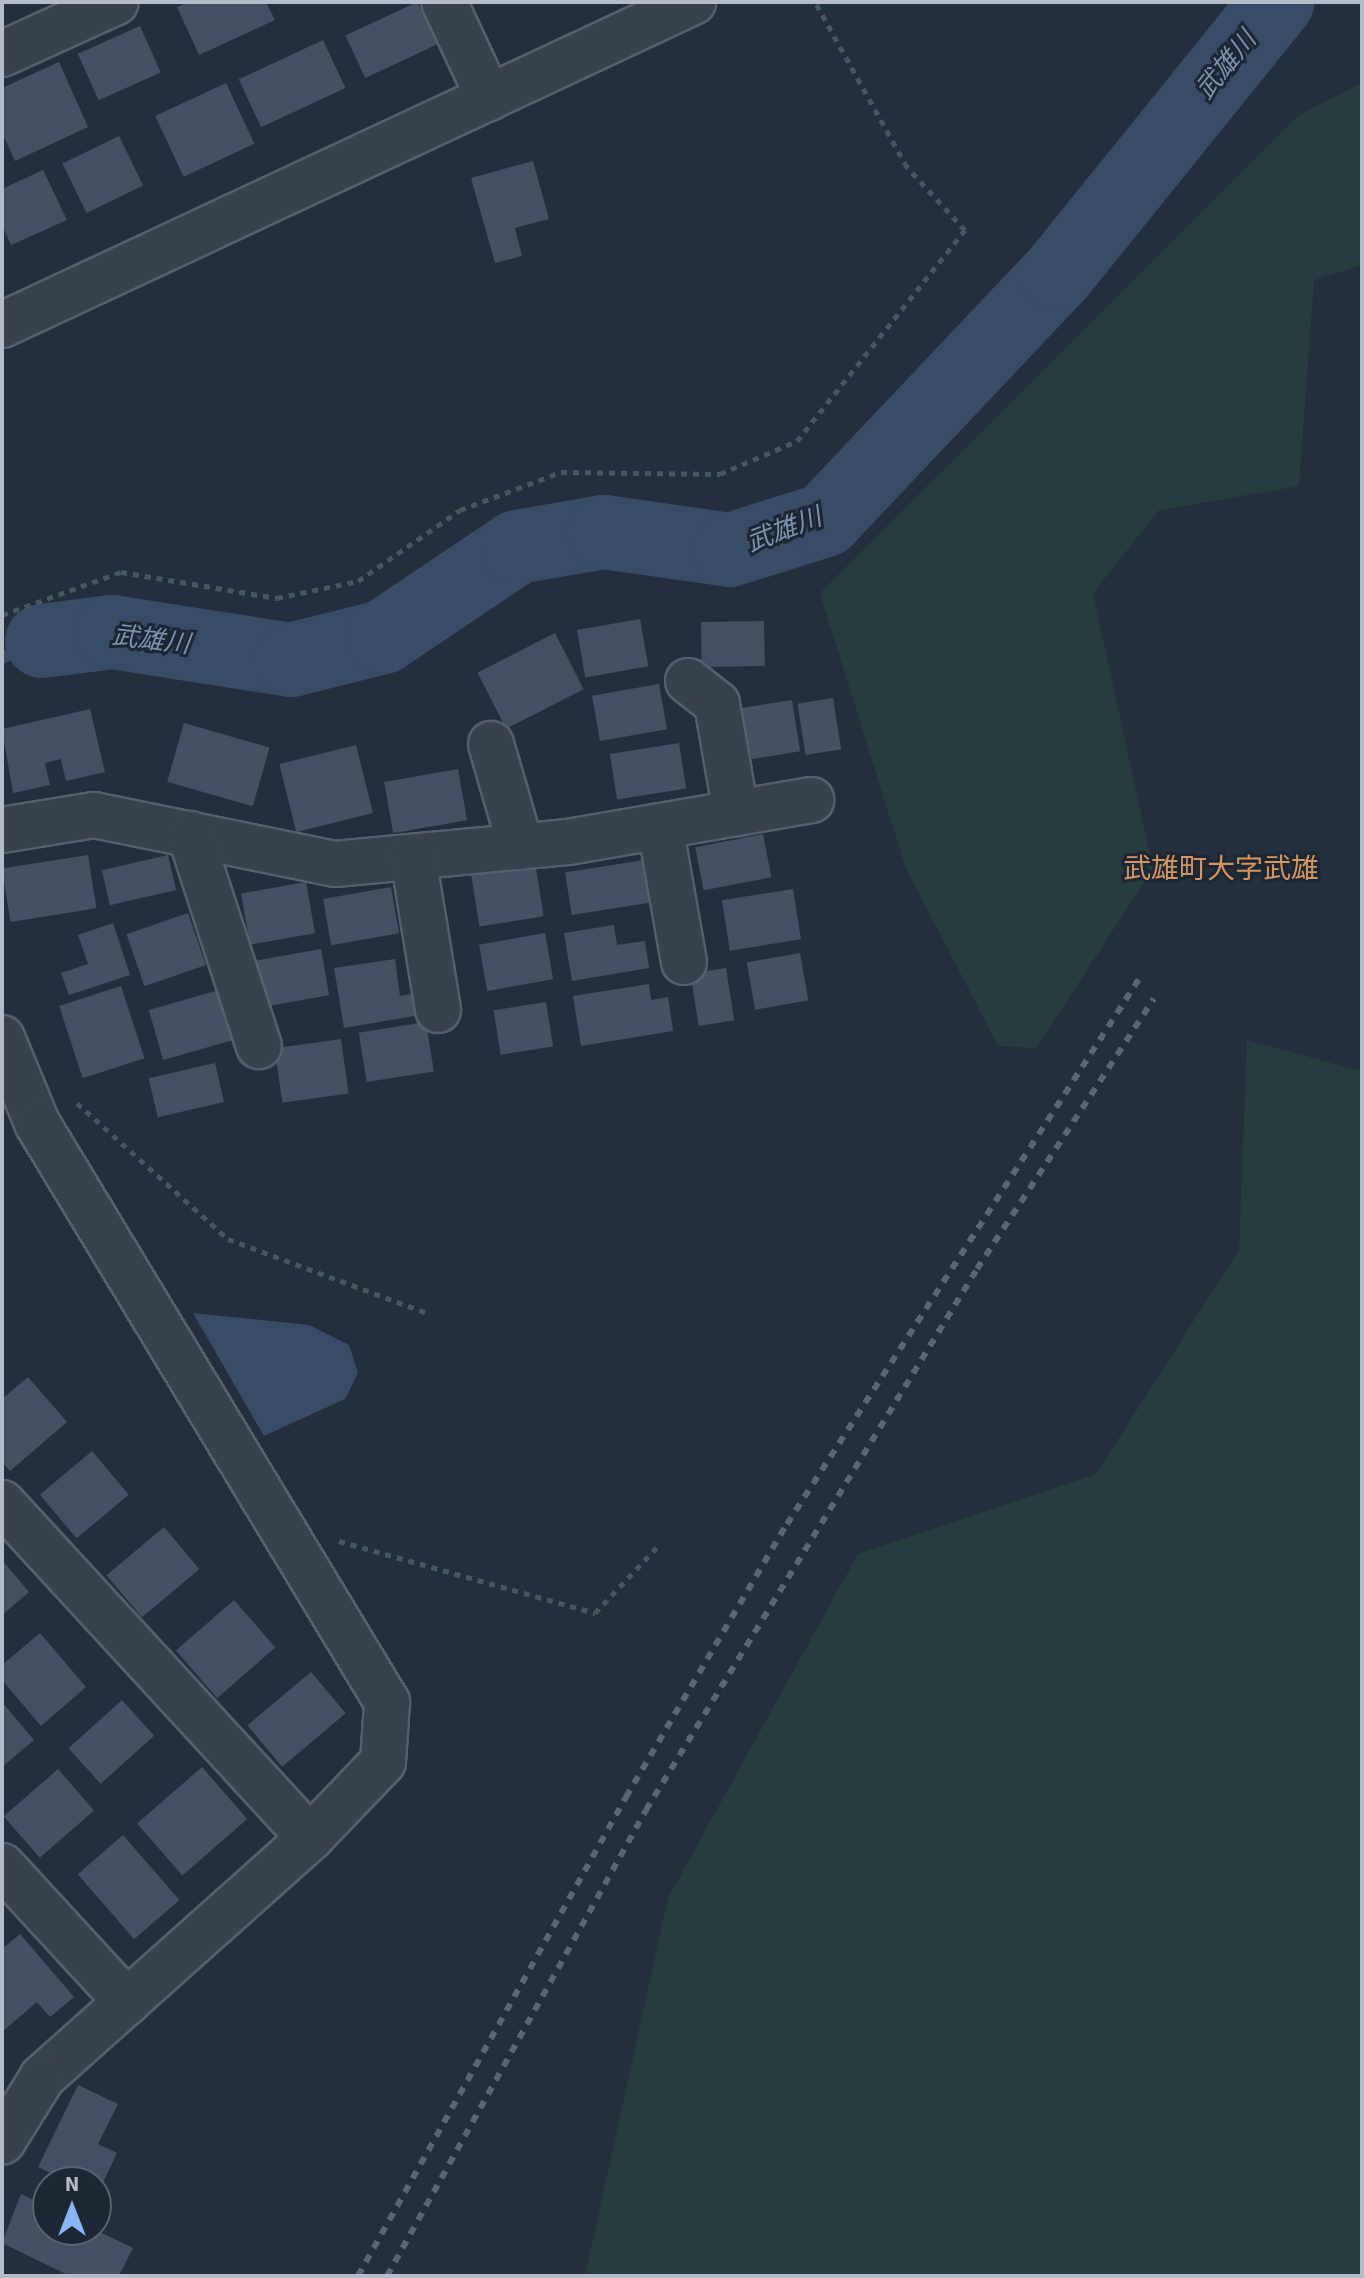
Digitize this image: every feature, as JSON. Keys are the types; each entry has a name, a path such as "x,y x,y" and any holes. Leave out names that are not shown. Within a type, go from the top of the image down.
{"street":[{"path":"2,54 116,2"},
{"path":"444,2 489,98"},
{"path":"10,311 489,98 693,2"},
{"path":"688,681 717,704 736,813"},
{"path":"491,744 521,847"},
{"path":"2,830 94,815 335,864 521,847 811,800"},
{"path":"660,826 684,962"},
{"path":"190,834 259,1046"},
{"path":"413,857 438,1010"},
{"path":"2,1038 37,1123 387,1702 383,1762 310,1838 42,2078 2,2142"},
{"path":"2,1503 310,1838"},
{"path":"2,1866 127,2002"}],"path":[{"path":"2,615 121,572 277,598 358,581 460,510 561,472 720,474 797,441 965,230 907,167 815,2"},
{"path":"70,1096 228,1239 427,1313"},
{"path":"280,1525 595,1613 657,1547"}],"green space":[{"path":"1362,83 1362,265 1314,280 1299,486 1159,510 1093,593 1153,869 1036,1048 998,1046 905,866 820,593 1299,115"},
{"path":"1247,1040 1357,1070 1362,1065 1362,2276 585,2276 668,1898 858,1554 1096,1474 1239,1250"}],"water":[{"path":"193,1313 309,1325 349,1345 358,1373 345,1399 264,1436"}],"building":[{"path":"189,2 266,2 275,20 199,55 177,7"},
{"path":"417,2 437,45 365,78 345,35"},
{"path":"140,26 161,73 99,100 78,54"},
{"path":"323,40 345,88 261,127 239,79"},
{"path":"59,62 88,127 15,161 2,133 2,88"},
{"path":"226,83 254,144 184,177 155,116"},
{"path":"119,136 143,185 86,213 62,164"},
{"path":"533,161 549,219 515,228 522,256 495,263 471,178"},
{"path":"43,170 67,220 11,245 2,225 2,189"},
{"path":"640,619 648,666 585,677 577,630"},
{"path":"764,621 765,666 702,667 701,622"},
{"path":"555,633 584,689 506,729 477,672"},
{"path":"659,684 667,729 600,741 592,696"},
{"path":"833,698 841,749 806,755 797,704"},
{"path":"792,700 800,751 743,760 735,709"},
{"path":"90,709 105,772 66,781 61,759 45,763 50,785 13,793 2,729"},
{"path":"184,723 270,748 253,806 167,782"},
{"path":"679,743 686,788 617,799 610,754"},
{"path":"356,745 373,813 296,832 279,764"},
{"path":"458,769 467,820 393,833 384,782"},
{"path":"763,834 771,877 704,890 695,847"},
{"path":"88,855 96,908 11,922 2,869"},
{"path":"168,855 176,890 110,905 102,870"},
{"path":"644,860 651,902 572,915 565,873"},
{"path":"535,862 544,916 479,926 471,872"},
{"path":"306,882 315,933 250,945 241,893"},
{"path":"391,887 399,933 331,945 323,899"},
{"path":"793,889 801,939 730,951 722,900"},
{"path":"188,913 206,965 144,986 127,934"},
{"path":"113,923 130,975 69,995 61,973 88,964 78,935"},
{"path":"614,925 617,945 645,941 649,968 572,981 564,933"},
{"path":"545,933 553,979 487,991 479,945"},
{"path":"321,949 329,995 264,1007 256,960"},
{"path":"800,953 808,1000 755,1010 747,962"},
{"path":"395,959 400,996 417,993 420,1015 344,1028 334,968"},
{"path":"726,968 734,1020 699,1026 690,974"},
{"path":"649,984 651,1000 668,997 673,1031 581,1046 573,996"},
{"path":"121,986 144,1058 83,1078 59,1006"},
{"path":"219,990 233,1040 163,1060 149,1010"},
{"path":"546,1002 553,1046 501,1055 494,1010"},
{"path":"426,1022 434,1071 367,1082 359,1033"},
{"path":"341,1039 349,1093 282,1103 275,1048"},
{"path":"215,1063 224,1102 158,1117 149,1078"},
{"path":"28,1377 67,1422 10,1471 2,1462 2,1399"},
{"path":"92,1451 129,1495 77,1538 40,1495"},
{"path":"164,1527 199,1569 142,1617 107,1575"},
{"path":"2,1560 29,1592 2,1615"},
{"path":"234,1600 275,1648 217,1698 176,1651"},
{"path":"40,1633 86,1687 41,1726 2,1680 2,1665"},
{"path":"311,1672 346,1713 282,1767 247,1725"},
{"path":"122,1700 154,1736 101,1784 68,1748"},
{"path":"2,1702 34,1740 2,1767"},
{"path":"202,1767 247,1819 182,1875 137,1823"},
{"path":"58,1769 94,1811 40,1858 4,1816"},
{"path":"123,1835 179,1900 134,1939 78,1874"},
{"path":"20,1934 74,1997 50,2017 37,2002 2,2032 2,1949"},
{"path":"78,2085 118,2104 98,2144 117,2153 111,2166 38,2166"},
{"path":"21,2194 32,2199 32,2246 112,2246 112,2238 133,2248 119,2276 70,2276 2,2243"}],"waterway":[{"name":"武雄川","path":"42,641 112,632 291,660 383,637 517,547 604,532 730,550 825,520 1057,275 1277,2"},
{"name":"武雄川","path":"2,658 42,641"}],"railway":[{"path":"358,2276 626,1797 787,1524 1139,979"},
{"path":"387,2276 646,1810 977,1269 1154,999"}],"district":[{"name":"武雄町大字武雄","path":"1221,869"}]}
